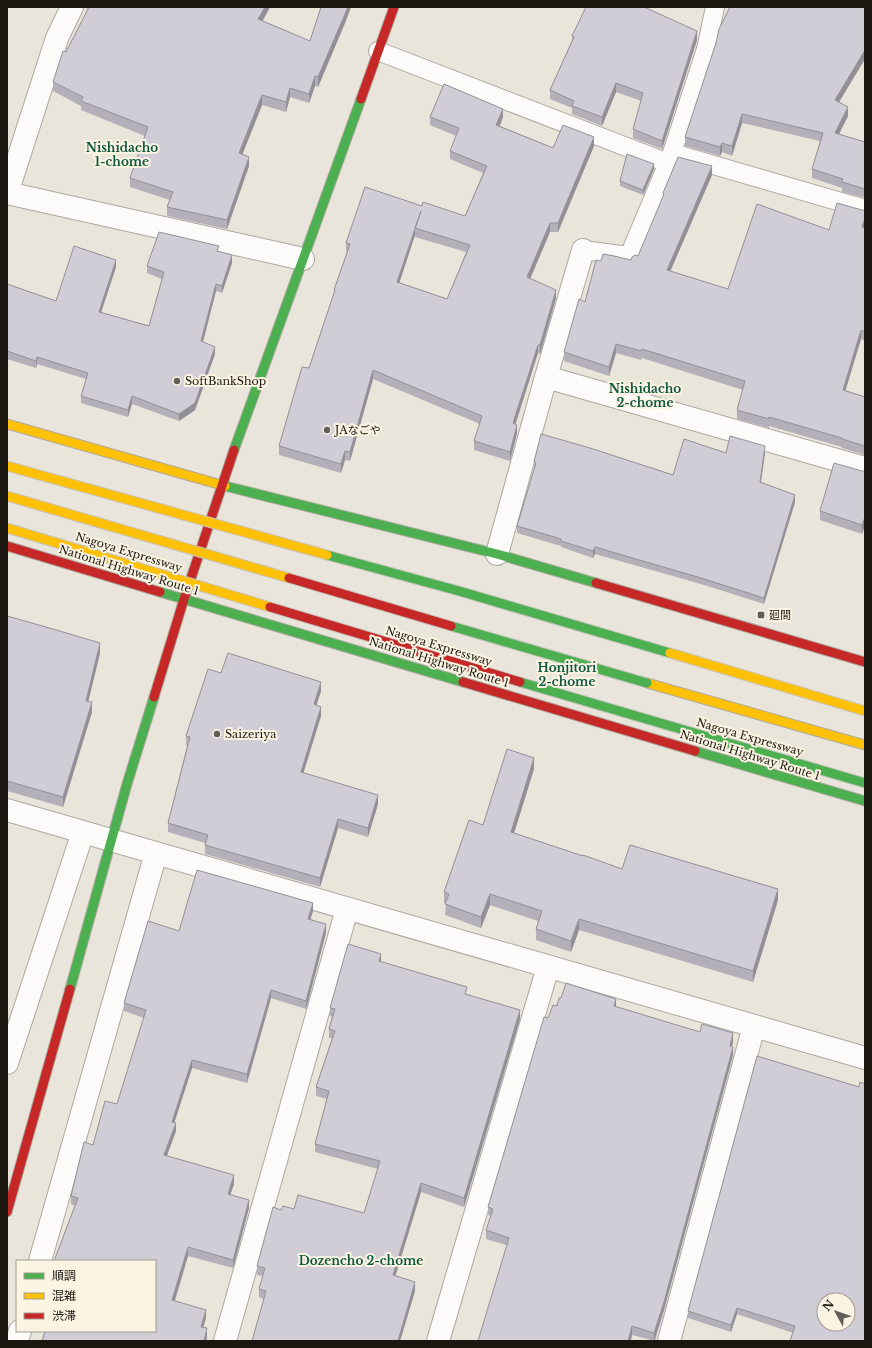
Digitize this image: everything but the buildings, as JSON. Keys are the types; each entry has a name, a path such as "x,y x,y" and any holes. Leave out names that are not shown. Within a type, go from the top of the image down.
{"main road":[{"path":"7,1212 129,777 184,599 221,485 394,7"},
{"path":"7,424 221,485 497,554 865,662"},
{"path":"7,466 459,591 865,711"},
{"path":"7,496 647,683 865,745"},
{"name":"Nagoya Expressway","path":"7,528 451,662 865,784"},
{"name":"National Highway Route 1","path":"7,546 865,801"}],"street":[{"path":"72,7 58,38 7,193 303,259"},
{"path":"497,554 583,250"},
{"path":"546,377 865,468"},
{"path":"7,810 865,1058"},
{"path":"7,1063 83,832"},
{"path":"40,1260 156,853"},
{"path":"225,1341 347,909"},
{"path":"438,1341 548,967"},
{"path":"669,1341 754,1026"}],"lane":[{"path":"583,250 629,256 670,158 706,49 715,7"},
{"path":"378,51 670,158 865,209"}],"traffic: fast":[{"path":"234,450 361,99"},
{"path":"225,486 497,554 596,583"},
{"path":"327,555 459,591 670,653"},
{"path":"160,592 463,682"},
{"path":"451,626 647,683"},
{"path":"520,682 865,783"},
{"path":"70,989 127,784 154,697"},
{"path":"695,751 865,801"}],"traffic: slow":[{"path":"7,424 225,486"},
{"path":"7,466 327,555"},
{"path":"7,496 289,578"},
{"path":"7,528 270,607"},
{"path":"670,653 865,711"},
{"path":"647,683 865,745"}],"traffic: jam":[{"path":"361,99 394,7"},
{"path":"154,697 184,599 234,450"},
{"path":"7,546 160,592"},
{"path":"289,578 451,626"},
{"path":"596,583 865,662"},
{"path":"270,607 520,682"},
{"path":"463,682 695,751"},
{"path":"7,1212 70,989"}],"place":[{"name":"SoftBankShop","path":"177,381"},
{"name":"JAなごや","path":"327,430"},
{"name":"廻間","path":"761,615"},
{"name":"Saizeriya","path":"217,734"}],"district":[{"name":"Nishidacho 1-chome","path":"122,155"},
{"name":"Nishidacho 2-chome","path":"645,396"},
{"name":"Honjitori 2-chome","path":"567,675"},
{"name":"Dozencho 2-chome","path":"361,1261"}]}
